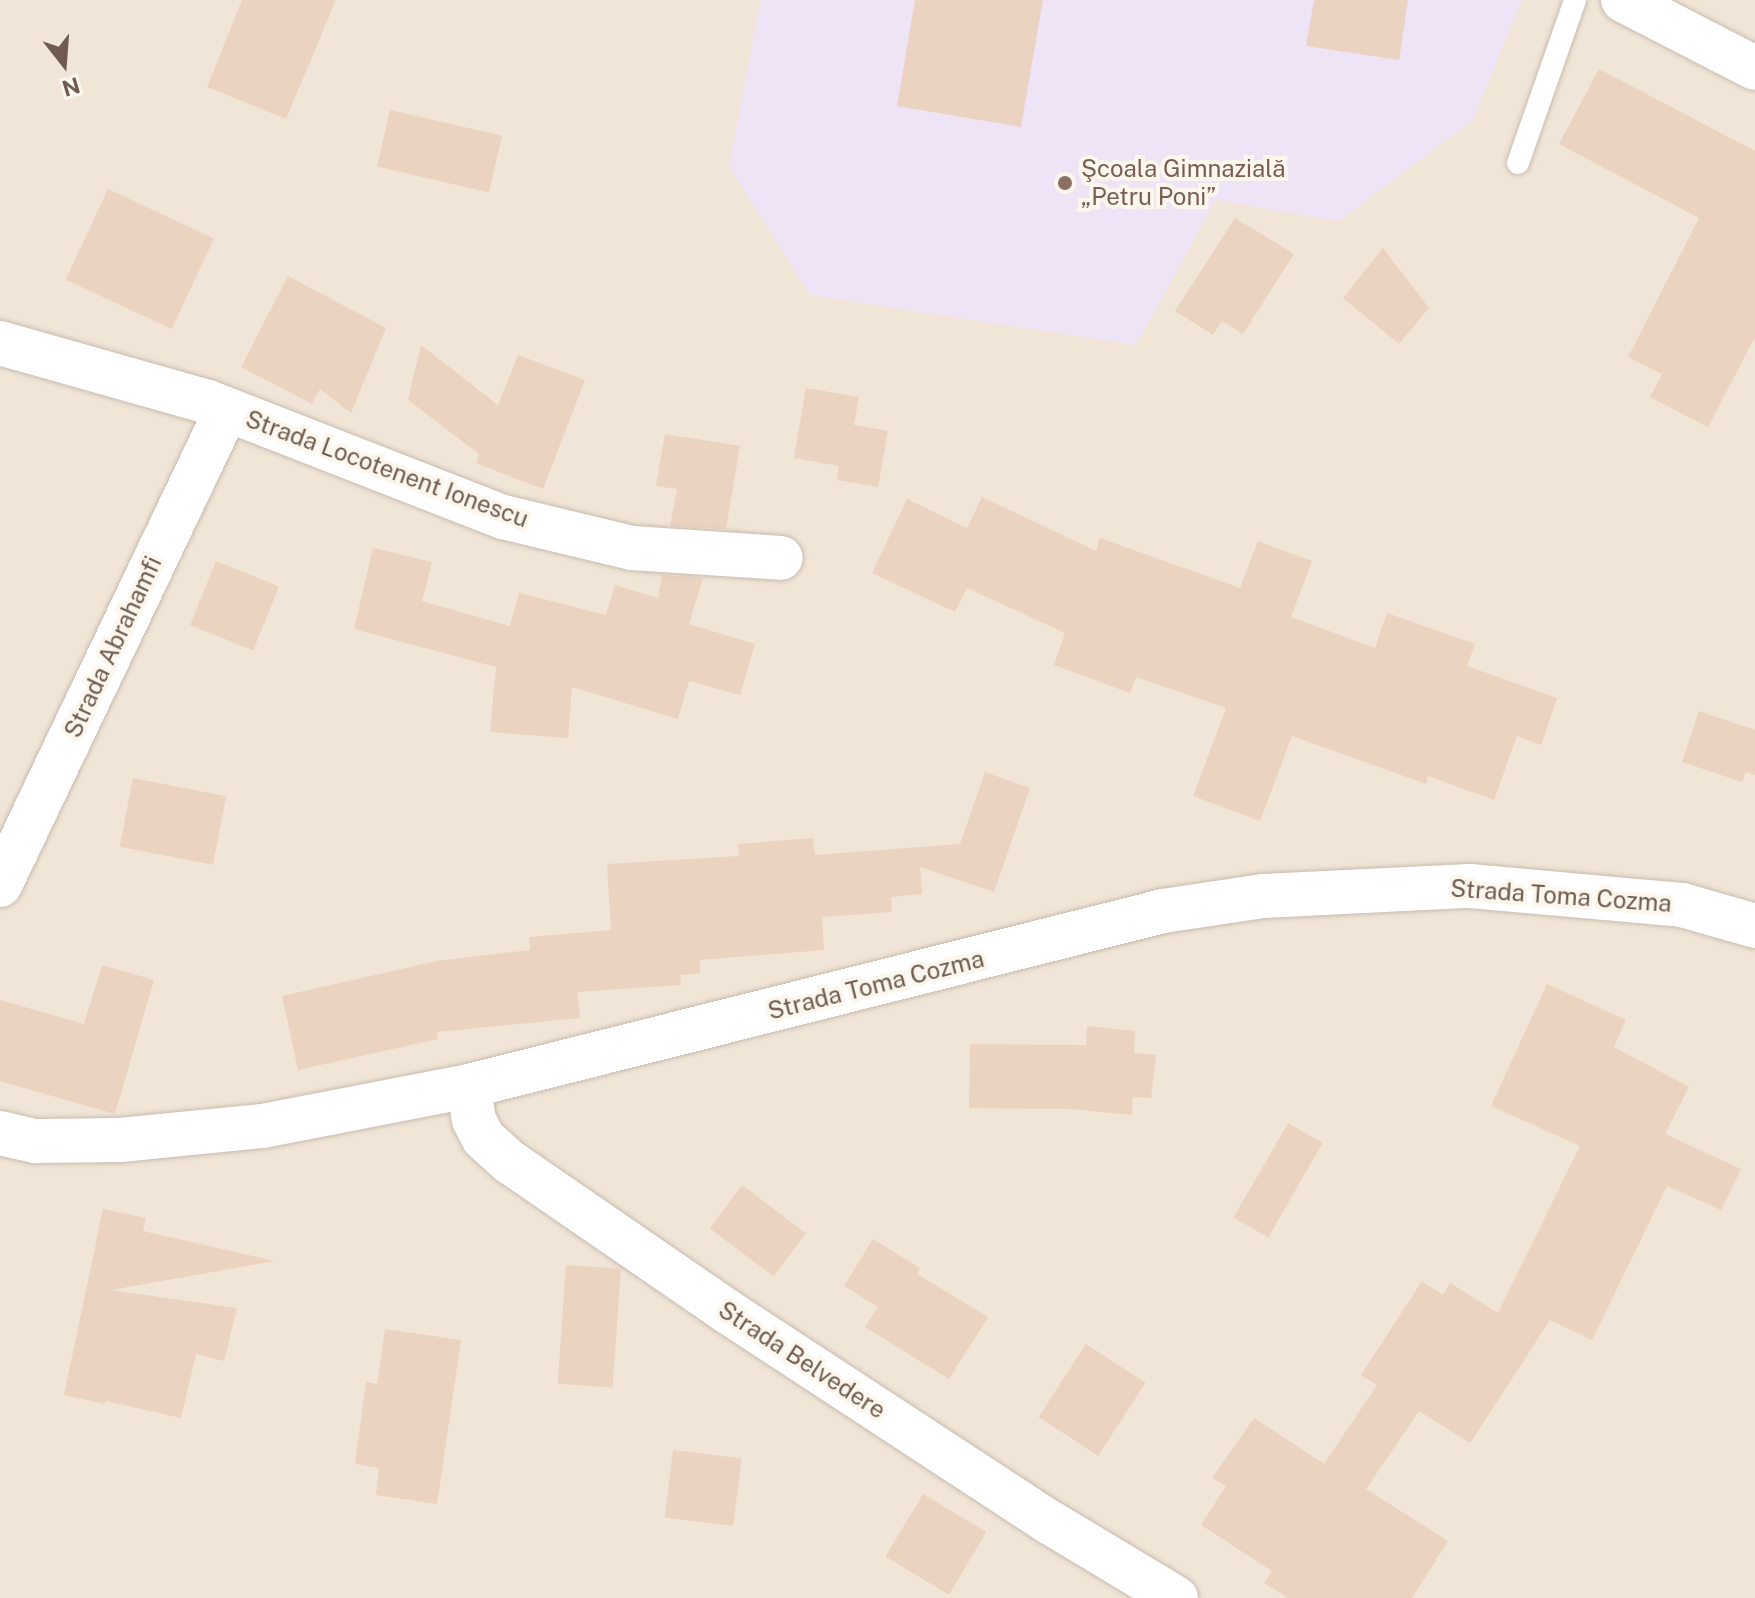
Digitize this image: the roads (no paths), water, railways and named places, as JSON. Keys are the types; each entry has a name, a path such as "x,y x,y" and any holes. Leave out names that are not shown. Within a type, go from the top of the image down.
{"street":[{"path":"1623,0 1755,68"},
{"name":"Strada Locotenent Ionescu","path":"0,343 227,409 503,517 632,548 781,558"},
{"name":"Strada Abrahamfi","path":"0,885 227,409"},
{"name":"Strada Toma Cozma","path":"0,1133 36,1141 189,1136 263,1126 469,1086 1163,911 1263,896 1470,886 1682,905 1755,926"},
{"name":"Strada Belvedere","path":"469,1086 474,1120 483,1138 510,1162 728,1312 1051,1523 1176,1598"}],"lane":[{"path":"1518,163 1575,0"}],"place":[{"name":"Şcoala Gimnazială „Petru Poni”","path":"1065,183"}]}
